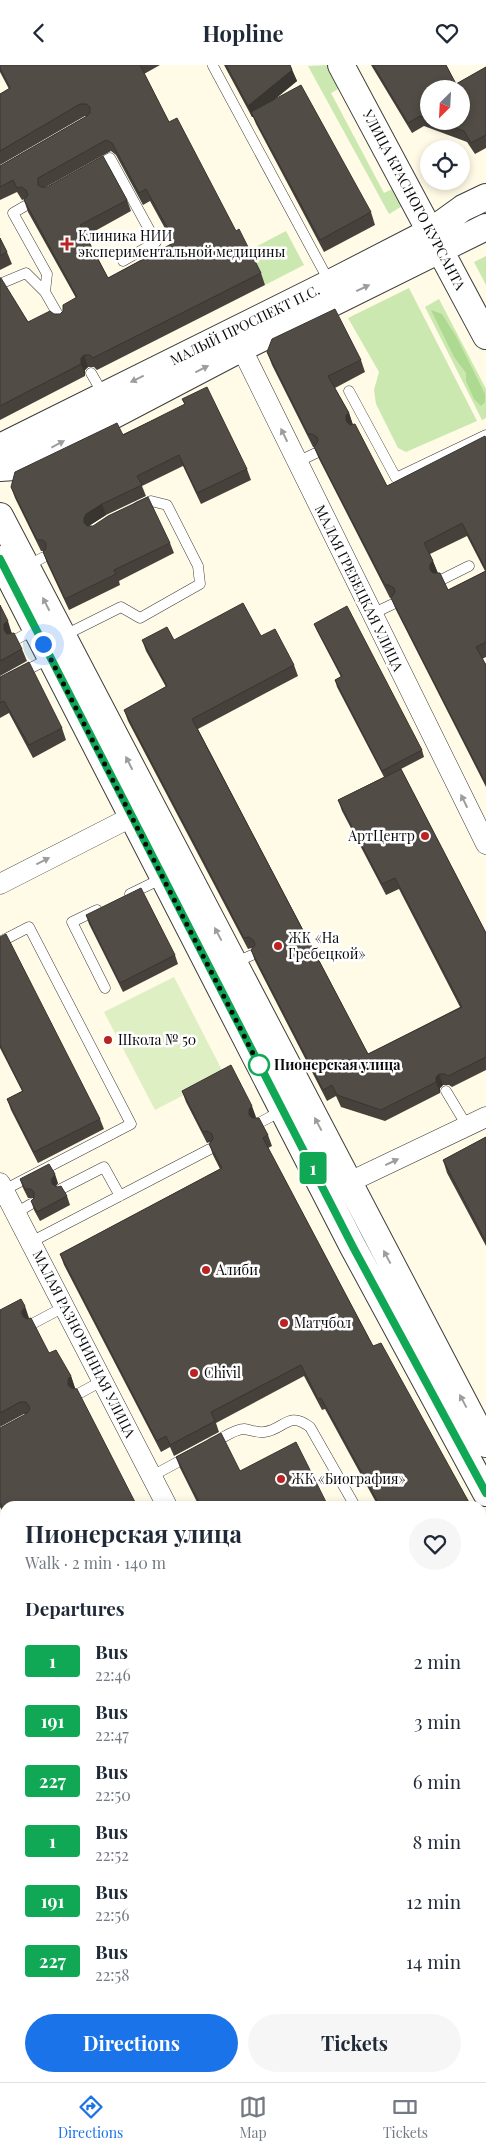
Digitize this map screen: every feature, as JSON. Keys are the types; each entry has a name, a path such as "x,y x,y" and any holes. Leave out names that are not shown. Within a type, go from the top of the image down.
{"street":[{"name":"УЛИЦА КРАСНОГО КУРСАНТА","path":"341,65 486,336"},
{"name":"МАЛЫЙ ПРОСПЕКТ П.С.","path":"436,241 463,208 486,197"},
{"name":"МАЛЫЙ ПРОСПЕКТ П.С.","path":"0,447 109,405 436,241 486,227"},
{"name":"МАЛАЯ ГРЕБЕЦКАЯ УЛИЦА","path":"237,340 486,845"},
{"name":"МАЛЫЙ ПРОСПЕКТ П.С.","path":"0,468 15,467 109,405"},
{"path":"0,516 35,562 56,647 141,812 242,959 337,1188 486,1493"},
{"path":"0,559 25,635 56,647"},
{"path":"141,812 163,877 283,1110 337,1188 486,1444"},
{"path":"0,883 141,812"},
{"path":"337,1188 486,1117"},
{"name":"МАЛАЯ РАЗНОЧИННАЯ УЛИЦА","path":"2,1186 24,1209 31,1242 165,1501"}],"lane":[{"path":"213,66 231,87 335,291"},
{"path":"87,171 110,158 156,242 123,261"},
{"path":"25,206 13,213 47,274 45,292"},
{"path":"0,284 26,273 45,292 61,320"},
{"path":"91,373 109,405"},
{"path":"348,391 396,478 486,435"},
{"path":"357,431 367,425"},
{"path":"297,463 316,453"},
{"path":"0,684 121,607 140,619 200,584 198,566 166,505 151,501 126,513"},
{"path":"441,580 469,566"},
{"path":"372,614 392,604"},
{"path":"123,897 163,877"},
{"path":"105,988 72,922 106,905"},
{"path":"0,942 29,927 130,1124 2,1186"},
{"path":"446,1091 467,1126"},
{"path":"260,1123 283,1110"},
{"path":"31,1242 210,1149"},
{"path":"61,1189 104,1167 120,1196"},
{"path":"32,1324 64,1307"},
{"path":"78,1393 102,1381"},
{"path":"152,1476 237,1430 265,1432 297,1419 310,1427 352,1501"}],"green space":[{"path":"327,65 340,88 331,93 384,193 394,188 404,205 389,214 308,66"},
{"path":"286,231 304,265 265,285 248,251"},
{"path":"486,256 486,285 474,262"},
{"path":"409,288 477,421 406,452 398,448 376,404 374,390 379,372 348,318"},
{"path":"439,299 486,389 486,418 482,420 425,307"},
{"path":"431,310 442,314 457,338 485,394 485,402 481,406 474,399 466,381 466,373 454,357"},
{"path":"174,977 224,1074 155,1110 104,1012"}],"building":[{"path":"0,65 140,65 169,122 177,118 236,231 239,229 261,273 93,358 90,355 84,355 81,358 81,364 0,406 0,278 28,322 50,311 54,314 60,314 63,311 63,305 77,297 24,200 28,195 26,190 21,187 17,188 13,180 0,187 0,166 87,116 90,113 90,107 87,104 80,104 0,151 0,94 10,88","holes":["106,140 112,143 139,193 146,189 175,242 108,278 80,225 127,200 103,156 47,187 38,185 38,178"]},
{"path":"226,65 290,65 292,70 248,106"},
{"path":"373,65 446,65 454,80 420,80 420,116 408,123"},
{"path":"486,67 486,135 471,143 464,131 461,130 470,130 470,80 463,80"},
{"path":"301,85 371,212 320,240 251,112"},
{"path":"0,238 7,252 0,256"},
{"path":"335,309 361,360 328,376 349,413 346,415 346,421 350,425 355,424 387,486 485,436 486,438 486,570 462,523 424,543 433,561 430,564 430,570 433,573 440,573 448,590 486,571 486,642 476,647 486,665 486,784 391,598 395,592 394,588 385,585 314,447 318,441 317,437 308,434 267,352 272,339"},
{"path":"207,387 247,469 197,493 179,455 137,476 142,485 102,504 86,514 84,523 87,526 93,526 108,516 148,497 170,543 114,570 116,574 65,599 43,552 46,549 46,543 43,540 37,540 11,487 15,472 117,423 123,435 185,404 182,399"},
{"name":"ЖК «На Гребецкой»","path":"243,603 261,636 275,629 294,665 192,719 368,1054 462,1007 395,878 382,884 338,800 401,769 486,933 486,1057 448,1076 439,1074 436,1077 436,1082 381,1110 337,1095 332,1085 323,1090 251,950 255,945 254,941 249,937 244,938 124,710 167,686 142,640 167,627 174,640"},
{"path":"0,605 8,621 4,624 4,630 7,634 14,633 22,649 0,661"},
{"path":"347,606 422,750 382,771 335,680 342,676 314,624"},
{"path":"29,662 62,728 29,745 4,701 0,703 0,677"},
{"path":"141,888 175,955 120,983 86,915"},
{"path":"6,934 100,1119 34,1152 7,1099 23,1091 0,1045 0,937"},
{"path":"231,1065 252,1106 249,1109 249,1115 252,1118 259,1118 268,1135 263,1138 373,1346 381,1343 468,1501 377,1501 321,1398 318,1399 301,1365 211,1412 215,1421 170,1445 166,1436 157,1441 60,1254 222,1168 209,1144 213,1139 212,1134 207,1131 203,1132 182,1091"},
{"path":"486,1137 486,1242 443,1160"},
{"path":"49,1164 55,1174 51,1179 52,1184 57,1187 61,1186 67,1196 37,1212 31,1201 34,1198 34,1192 31,1189 25,1189 20,1179"},
{"path":"21,1299 25,1306 21,1312 22,1316 27,1319 31,1318 49,1353 56,1350 71,1376 68,1379 68,1385 71,1388 77,1389 134,1501 0,1501 0,1428 26,1414 30,1409 26,1402 20,1402 0,1413 0,1310"},
{"name":"ЖК «Биография»","path":"221,1433 240,1471 296,1442 326,1501 198,1501 176,1457"}],"bus line":[{"name":"1","path":"0,559 353,1247 486,1493"}],"place":[{"name":"Клиника НИИ экспериментальной медицины","path":"67,244"},
{"name":"АртЦентр","path":"425,836"},
{"name":"ЖК «На Гребецкой»","path":"278,946"},
{"name":"Школа № 50","path":"108,1040"},
{"name":"Пионерская улица","path":"259,1065"},
{"name":"Алиби","path":"206,1270"},
{"name":"Матчбол","path":"284,1323"},
{"name":"Chivil","path":"194,1373"},
{"name":"ЖК «Биография»","path":"281,1479"}],"route":[{"path":"43,644 259,1065"}]}
